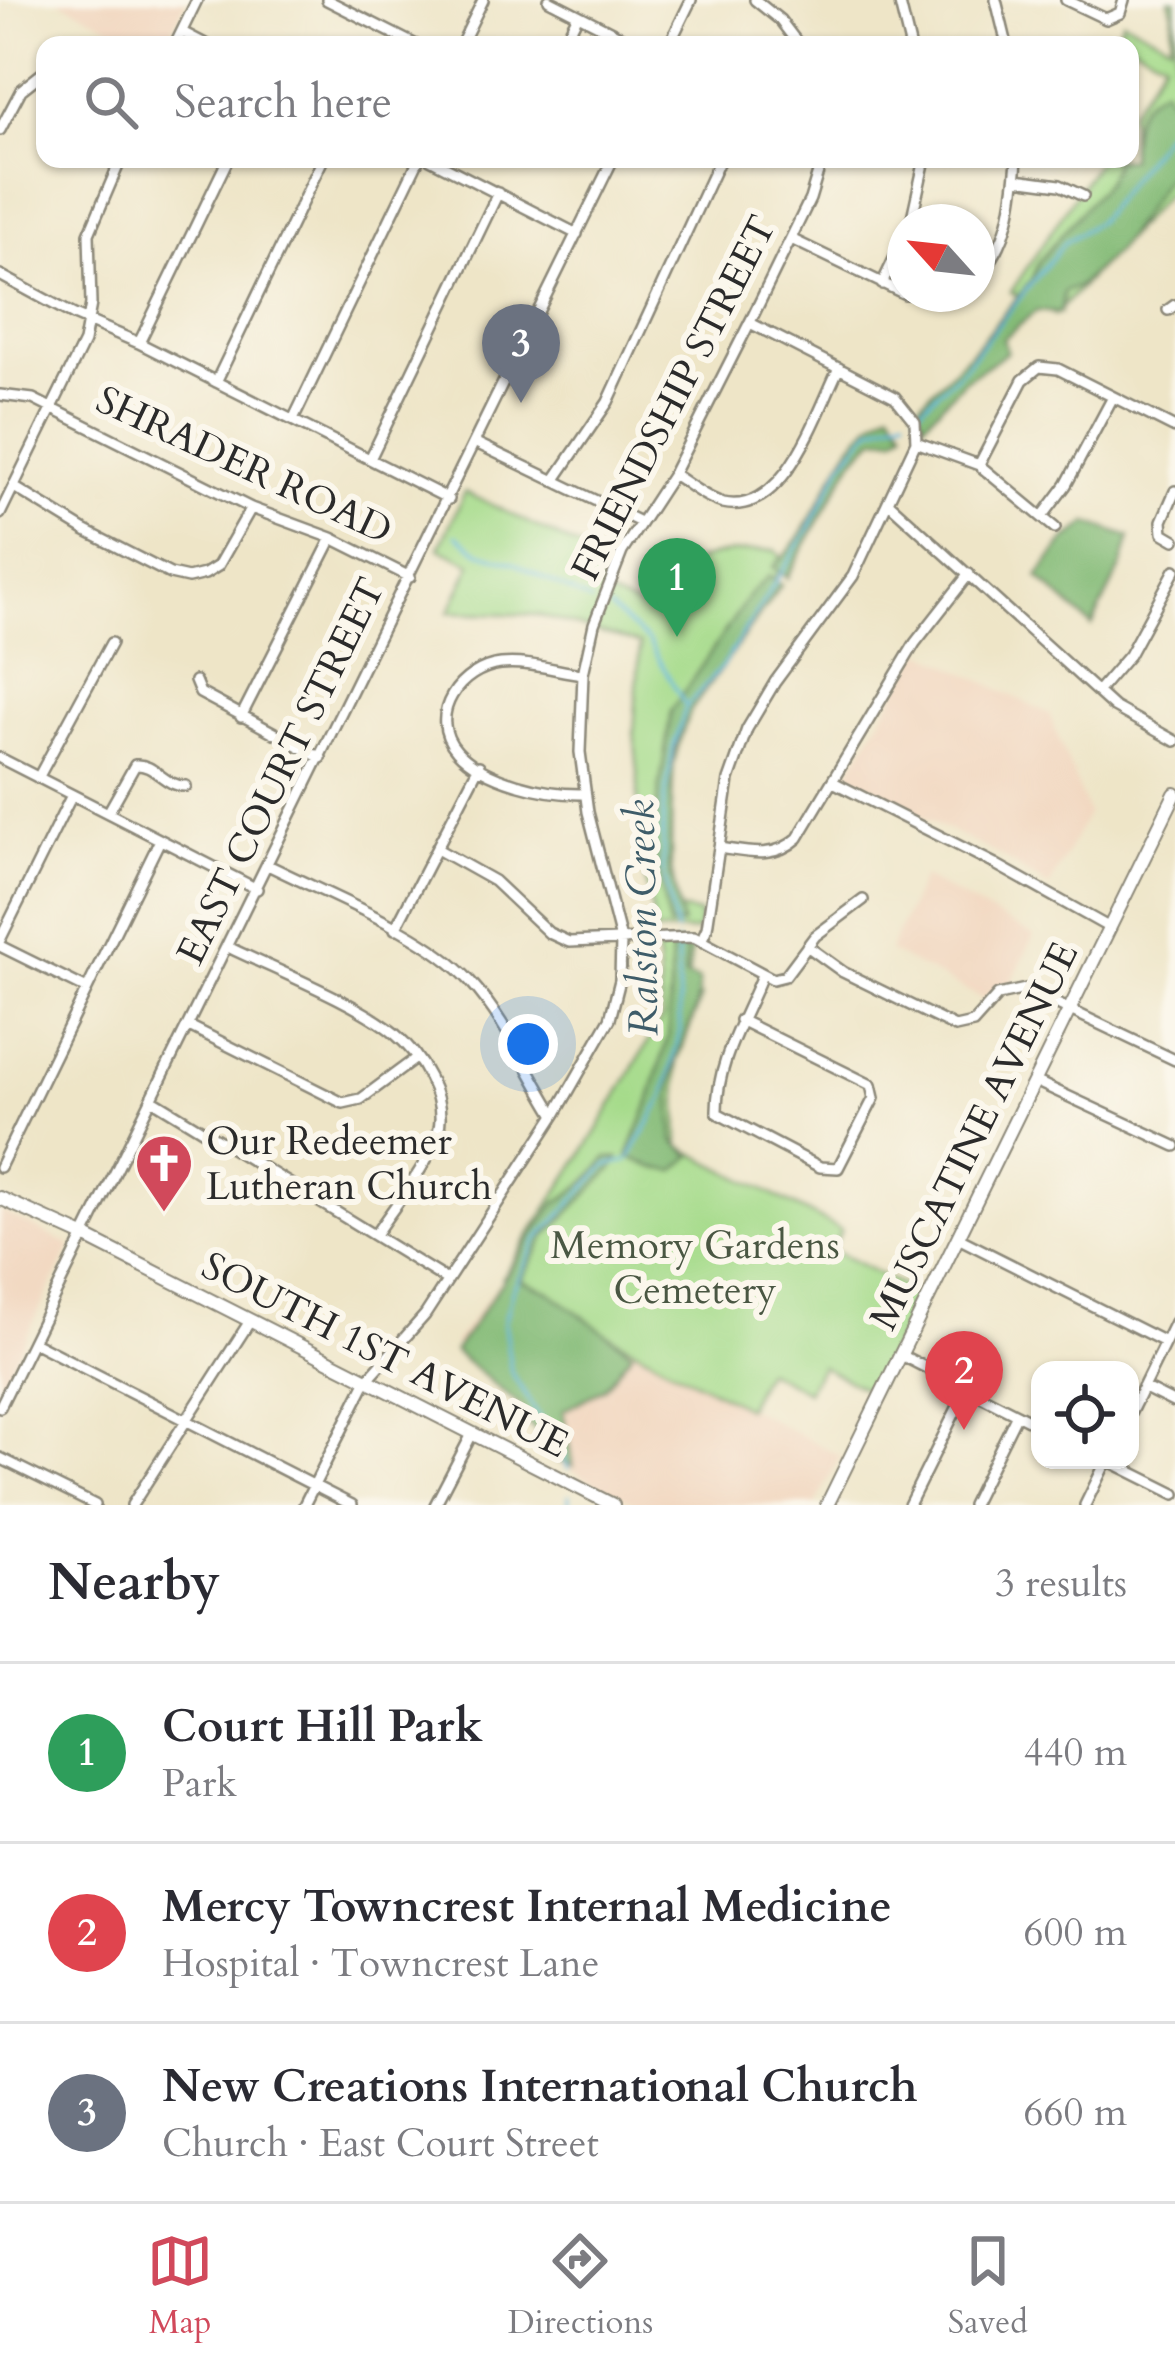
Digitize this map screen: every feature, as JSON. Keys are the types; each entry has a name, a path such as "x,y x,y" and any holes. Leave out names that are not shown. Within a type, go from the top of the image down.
{"main road":[{"name":"MUSCATINE AVENUE","path":"827,1505 1175,794"},
{"name":"SOUTH 1ST AVENUE","path":"0,1198 86,1237 613,1505"}],"street":[{"path":"180,36 197,0"},
{"path":"327,0 398,36"},
{"path":"465,36 483,0"},
{"path":"549,0 619,36"},
{"path":"673,36 691,0"},
{"path":"755,0 792,36"},
{"path":"899,0 908,36"},
{"path":"995,0 1005,36"},
{"path":"1066,0 1100,18 1116,16 1124,0"},
{"path":"568,36 578,15"},
{"path":"182,32 190,36"},
{"path":"0,130 21,90 36,78"},
{"path":"0,514 79,356 89,320 89,234 117,168"},
{"path":"140,343 224,168"},
{"path":"216,382 319,168"},
{"path":"293,420 415,168"},
{"path":"447,168 577,234"},
{"name":"EAST COURT STREET","path":"0,1407 609,168"},
{"path":"554,481 608,402 716,168"},
{"name":"FRIENDSHIP STREET","path":"304,1505 367,1380 411,1333 447,1280 610,1019 620,980 621,940 585,794 580,735 584,674 603,595 640,521 674,474 810,199 819,168"},
{"path":"914,204 923,168"},
{"path":"995,253 1017,168"},
{"path":"1016,178 1060,185 1083,196"},
{"path":"370,459 498,194"},
{"path":"791,239 887,286"},
{"path":"882,284 887,274"},
{"path":"0,275 449,499"},
{"path":"701,941 728,780 747,729 775,682 853,576 916,442 915,422 895,397 750,323"},
{"path":"674,474 723,502 762,498 784,478 839,368"},
{"path":"979,466 1022,380 1034,369 1058,369 1175,428"},
{"name":"SHRADER ROAD","path":"0,395 28,397 53,408 251,508 332,538 410,577"},
{"path":"1042,517 1066,485 1113,397"},
{"path":"916,442 979,466 1055,528"},
{"path":"476,443 640,521"},
{"path":"14,487 118,548 188,578 218,566 251,508"},
{"path":"1175,491 1162,525 1163,533 1175,540"},
{"path":"889,503 1098,692 1130,718 1175,741"},
{"path":"241,716 332,538"},
{"path":"1098,692 1129,655 1175,570"},
{"path":"718,848 762,854 787,848 804,830 915,643 969,574"},
{"path":"38,778 110,643"},
{"path":"584,674 497,664 461,682 446,709 447,733 459,753 479,766 534,791 585,794"},
{"path":"195,681 200,693 321,758"},
{"path":"0,758 257,889"},
{"path":"108,813 135,766 147,765 172,785 186,786"},
{"path":"395,929 479,766"},
{"path":"832,782 1110,928"},
{"path":"72,795 0,943 87,989"},
{"path":"0,1167 160,839"},
{"path":"437,849 494,881 553,935 577,943 686,937 762,975 782,978 815,936 863,900"},
{"path":"268,865 446,959 477,989 554,1115"},
{"path":"807,946 843,972 955,1027 973,1023 993,999 1016,989 1037,991 1175,1060"},
{"path":"228,947 382,1024 403,1041 435,1092 440,1108 438,1133 375,1235"},
{"path":"740,1020 871,1085 874,1098 838,1168 820,1167 717,1113 726,1058 740,1020 762,975"},
{"path":"189,1026 343,1103 362,1100 415,1059"},
{"path":"1035,1081 1175,1146"},
{"path":"153,1100 447,1280"},
{"path":"958,1238 1165,1342"},
{"path":"132,1505 250,1321"},
{"path":"1139,1395 1175,1322"},
{"path":"33,1342 352,1505"},
{"path":"901,1355 1031,1421"},
{"path":"1143,1387 1175,1403"},
{"path":"909,1505 967,1388"},
{"path":"972,1505 1017,1414"},
{"path":"435,1505 472,1434"},
{"path":"0,1458 95,1505"},
{"path":"1085,1505 1103,1469"},
{"path":"1125,1469 1175,1494"}],"shaded area":[{"path":"58,0 186,0 169,36 129,36"},
{"path":"921,651 1049,714 1088,813 1049,887 997,854 845,779"},
{"path":"923,877 1034,936 1011,983 983,999 889,951"},
{"path":"0,1211 71,1246 0,1389"},
{"path":"502,1278 840,1456 815,1505 639,1505 546,1457 537,1400 454,1343"}],"green space":[{"path":"1169,0 1175,0 1175,185 1055,315 1011,292 1093,168 1139,168 1139,98 1164,60 1139,48 1139,36 1116,36 1123,20 1171,44"},
{"path":"1163,88 1171,101 1175,98 1175,165 1115,253 1077,287 1064,292 1060,313 1036,311 1003,339 1007,352 965,380 924,423 917,406 974,349 1030,282 1039,261 1106,182 1112,168 1139,168 1139,108"},
{"path":"891,409 905,429 896,437 875,438 853,460 787,578 773,567 809,522 848,450"},
{"path":"465,492 613,564 602,593 651,612 676,577 701,560 775,550 786,561 688,709 672,770 671,867 678,910 700,914 697,931 656,932 638,844 634,732 640,644 538,615 449,612 472,564 439,548"},
{"path":"1088,523 1130,537 1122,565 1092,626 1038,577 1064,542"},
{"path":"769,576 781,585 691,710 674,753 669,865 682,924 669,927 652,839 671,711 751,593"},
{"name":"Memory Gardens Cemetery","path":"692,946 687,988 701,997 677,1062 679,1146 841,1230 832,1250 920,1295 872,1393 821,1366 807,1391 765,1370 746,1408 502,1278 596,1133 662,1018 657,947"},
{"path":"671,949 687,950 685,976 699,980 672,1092 674,1141 692,1156 675,1171 628,1156 668,1036"},
{"path":"607,1158 618,1158 545,1237 521,1280 548,1291 632,1352 604,1388 563,1411 573,1466 549,1457 548,1441 526,1422 522,1407 454,1352 554,1205 586,1182"}],"waterway":[{"name":"Ralston Creek","path":"1139,167 1175,120"},
{"name":"Ralston Creek","path":"915,413 961,371 1064,243 1098,221 1138,168"},
{"name":"Ralston Creek","path":"676,932 663,868 663,811 673,748 686,707 723,665 809,529 844,461 872,428 906,416"},
{"path":"456,535 479,552 514,563 591,602"},
{"path":"610,609 648,641 685,705"},
{"name":"Ralston Creek","path":"568,1469 511,1372 504,1323 512,1291 537,1240 607,1165 628,1161 664,1097 680,1031 677,942"},
{"name":"Ralston Creek","path":"569,1495 569,1505"}],"place":[{"name":"New Creations International Church","path":"521,403"},
{"name":"Court Hill Park","path":"677,637"},
{"name":"Our Redeemer Lutheran Church","path":"164,1214"},
{"name":"Mercy Towncrest Internal Medicine","path":"964,1430"}]}
